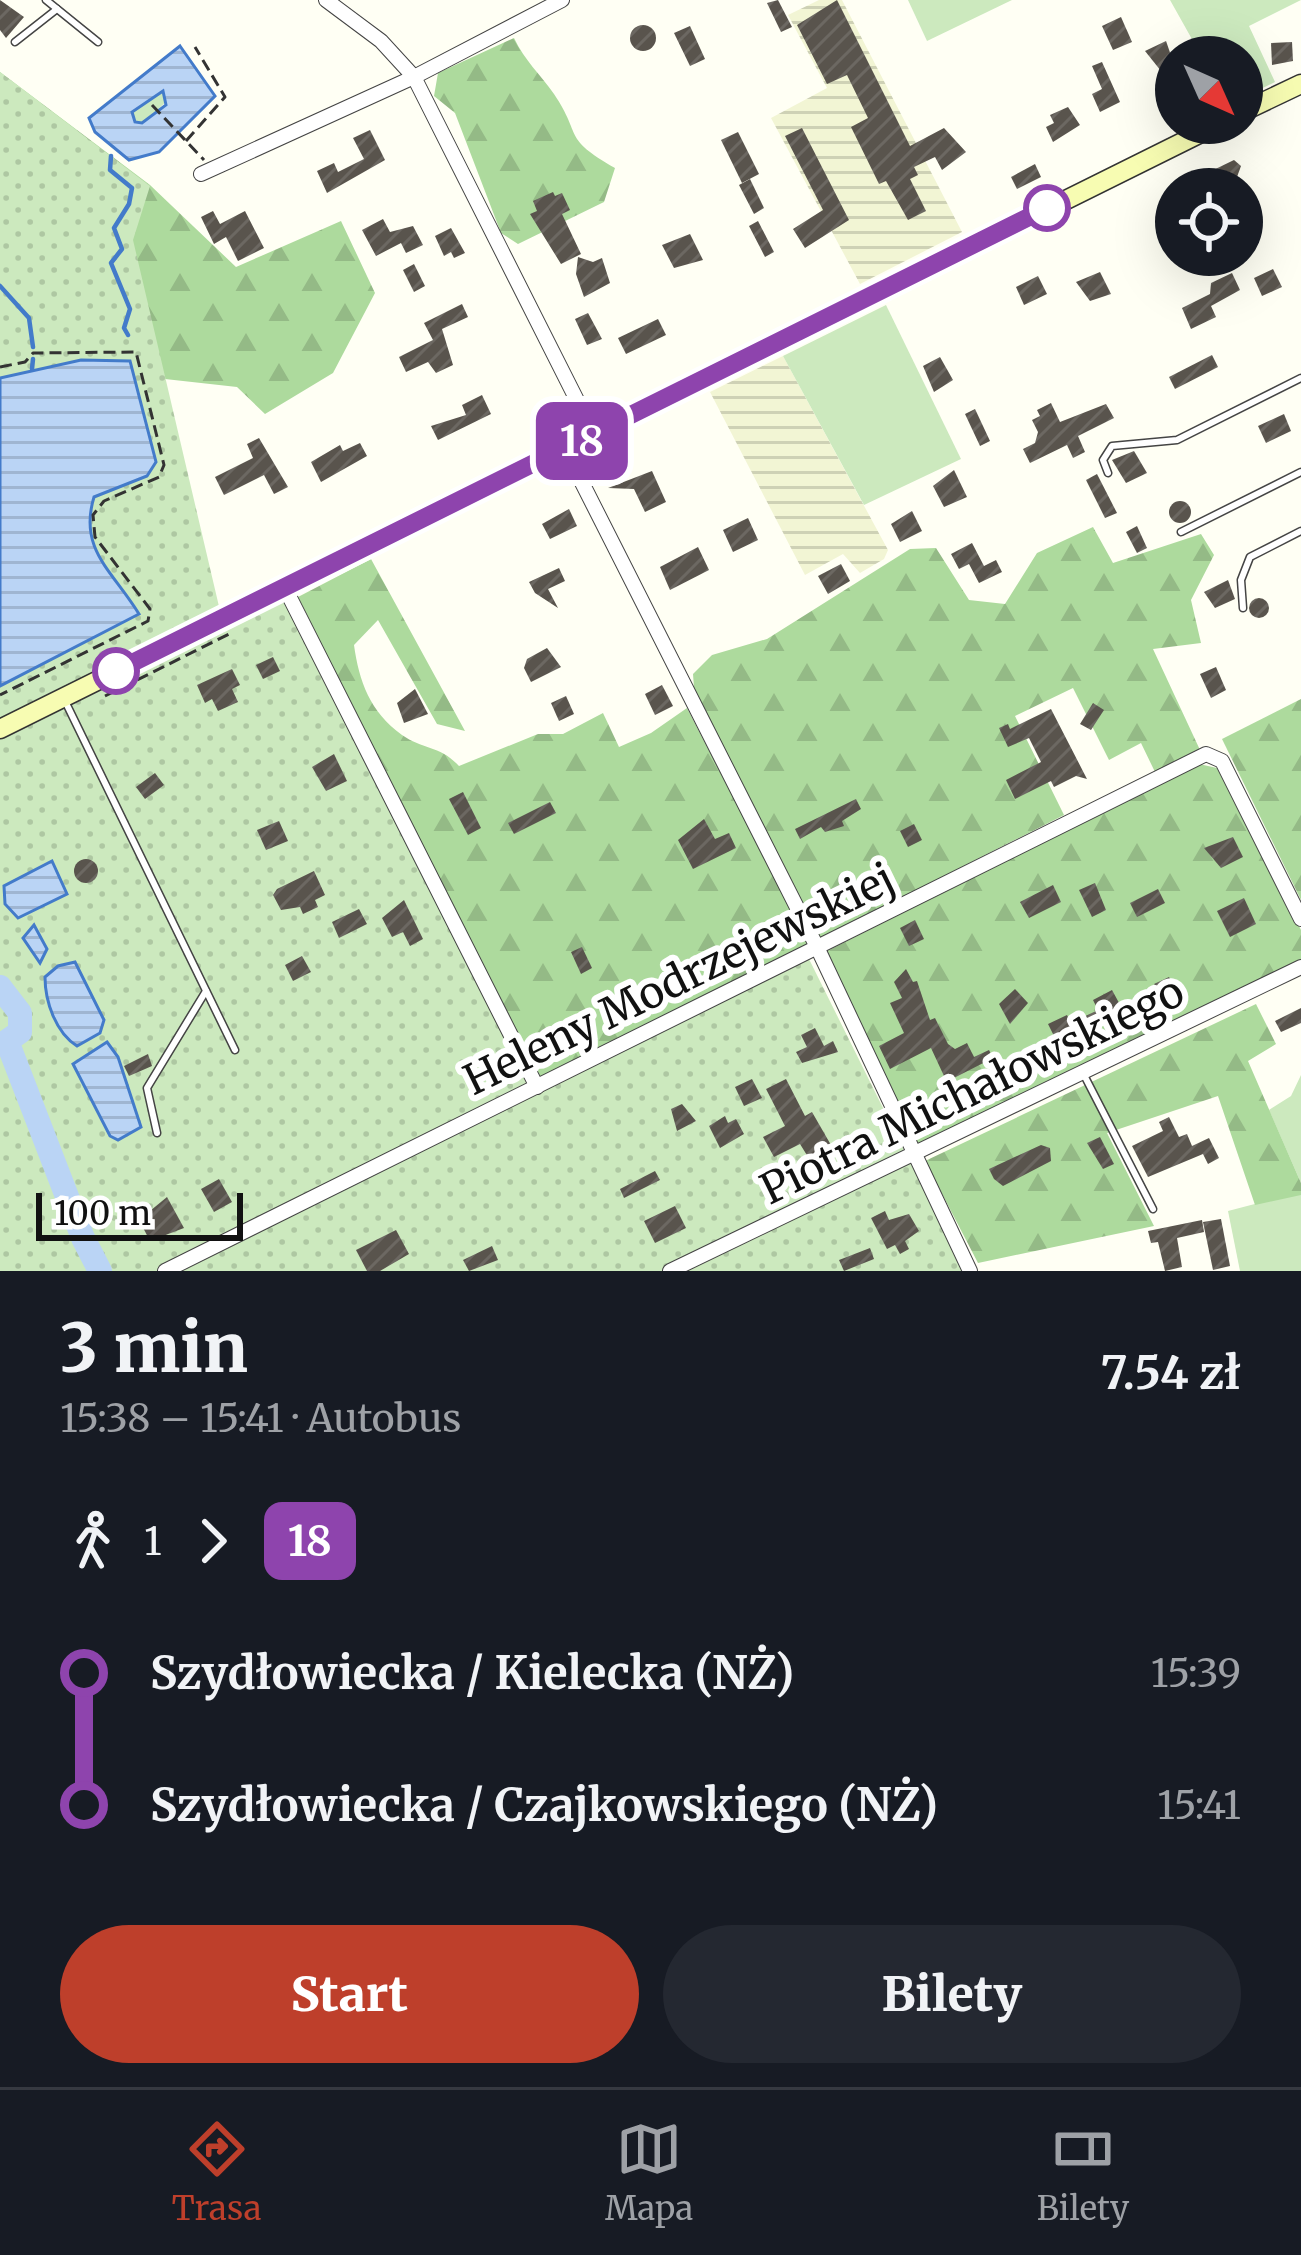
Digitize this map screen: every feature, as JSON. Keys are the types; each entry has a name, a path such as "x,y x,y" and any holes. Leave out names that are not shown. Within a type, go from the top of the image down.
{"street":[{"path":"326,0 382,41 414,76 594,434"},
{"path":"206,171 414,76 562,0"},
{"path":"1263,102 1301,84"},
{"path":"0,729 1178,144"},
{"path":"566,449 817,947 970,1271"},
{"path":"285,587 536,1087"},
{"name":"Heleny Modrzejewskiej","path":"165,1271 1206,754 1222,761 1301,919"},
{"name":"Piotra Michałowskiego","path":"670,1271 917,1156 1301,967"}],"lane":[{"path":"46,0 98,42"},
{"path":"15,42 57,9"},
{"path":"1108,472 1102,460 1112,446 1177,440 1301,378"},
{"path":"1180,532 1301,472"},
{"path":"1244,608 1241,580 1250,557 1301,531"},
{"path":"63,698 235,1050"},
{"path":"157,1133 147,1088 206,991"},
{"path":"1084,1075 1154,1209"}],"path":[{"path":"186,141 224,98 195,47"},
{"path":"152,105 206,171"},
{"path":"0,359 2,367 25,362 33,353 136,352 164,465 159,477 104,501 93,515 95,537 150,609 148,621 0,695"}],"green space":[{"path":"819,0 842,0 962,232 860,284 771,118 827,88 788,15"},
{"path":"908,0 1012,0 927,41"},
{"path":"1170,0 1301,0 1249,26 1254,36 1190,36"},
{"path":"514,38 563,108 575,136 615,168 604,202 518,244 501,233 455,113 434,96 438,73"},
{"path":"1263,56 1275,82 1263,88"},
{"path":"0,72 150,185 236,267 341,221 375,293 333,373 265,414 237,387 165,379 155,342 1,354"},
{"path":"0,72 150,186 133,240 221,615 281,586 531,1092 808,957 964,1271 0,1271"},
{"path":"160,89 169,99 142,124 135,122 132,112"},
{"path":"886,305 961,459 864,505 783,356"},
{"path":"783,356 888,550 884,559 860,573 843,554 805,575 710,392"},
{"path":"1093,527 1113,563 1201,534 1214,555 1191,600 1201,643 1153,649 1200,750 1155,772 1141,743 1109,760 1073,688 1015,716 1064,815 818,940 695,701 693,674 712,655 767,639 910,549 936,548 969,600 1005,604 1037,553"},
{"path":"371,559 465,731 437,724 378,620 354,645 368,695 391,726 459,766 538,734 563,734 603,713 619,747 651,733 687,708 809,944 540,1080 298,597"},
{"path":"1301,699 1301,900 1222,739"},
{"path":"1199,764 1217,768 1226,782 1301,930 1301,963 918,1147 825,952"},
{"path":"1256,1004 1276,1044 1248,1061 1301,1183 1301,1195 1255,1205 1218,1096 1107,1133 1154,1226 978,1263 925,1161"},
{"path":"1301,1075 1301,1183 1269,1110 1291,1096"},
{"path":"1301,1192 1301,1271 1240,1271 1228,1211"}],"water":[{"path":"180,46 215,96 159,152 129,160 95,132 89,118","holes":["163,91 166,105 142,123 135,122 132,112"]},
{"path":"81,360 130,361 156,462 147,476 94,497 90,515 94,546 139,614 0,686 0,378"},
{"path":"52,861 67,894 18,918 5,904 4,886"},
{"path":"34,925 47,949 40,963 23,938"},
{"path":"75,962 104,1020 100,1033 77,1046 53,1016 45,977 58,966"},
{"path":"107,1042 118,1057 141,1127 118,1140 110,1136 73,1064"}],"building":[{"path":"0,0 24,17 6,38 0,30"},
{"path":"778,0 792,27 781,32 767,3"},
{"path":"837,0 910,146 944,128 966,152 942,170 935,157 914,167 918,175 910,179 926,211 908,220 886,181 879,184 851,127 868,118 847,75 827,84 797,25"},
{"path":"1121,17 1132,42 1113,50 1102,26"},
{"path":"643,25 656,38 643,51 630,38"},
{"path":"690,26 705,59 690,66 674,33"},
{"path":"1292,42 1293,61 1272,65 1271,43"},
{"path":"1102,62 1120,102 1100,112 1092,94 1102,89 1092,66"},
{"path":"1068,107 1080,125 1053,142 1046,127 1054,123 1050,115"},
{"path":"802,128 849,220 805,248 793,229 823,210 785,136"},
{"path":"370,130 385,160 327,193 317,171 334,163 338,172 364,159 353,138"},
{"path":"738,132 759,174 742,183 721,140"},
{"path":"1234,160 1241,166 1240,168 1217,168"},
{"path":"1035,164 1041,177 1017,189 1011,177"},
{"path":"750,179 764,208 754,214 739,185"},
{"path":"553,192 555,196 562,193 570,210 562,214 581,254 561,264 530,214 537,211 533,201"},
{"path":"213,211 220,224 245,211 264,248 238,261 226,237 214,244 201,217"},
{"path":"383,219 390,232 413,226 423,245 406,253 401,243 376,256 362,230"},
{"path":"758,221 774,252 765,257 749,226"},
{"path":"451,228 465,253 454,258 451,252 444,256 435,236"},
{"path":"690,234 703,260 674,268 662,245"},
{"path":"578,257 593,262 602,258 610,283 584,297 576,274"},
{"path":"414,264 425,286 414,292 403,270"},
{"path":"1273,269 1282,287 1262,296 1254,278"},
{"path":"1100,272 1111,294 1090,301 1076,282"},
{"path":"1038,276 1047,294 1024,305 1016,287"},
{"path":"1233,276 1240,290 1211,306 1216,317 1191,329 1182,308 1210,294 1211,283"},
{"path":"462,304 468,317 442,329 453,365 436,373 428,362 406,372 399,357 433,340 424,323"},
{"path":"588,313 602,339 587,345 575,319"},
{"path":"658,319 666,335 626,354 618,338"},
{"path":"1212,355 1218,367 1175,389 1169,377"},
{"path":"940,357 953,380 934,392 923,366"},
{"path":"482,395 491,414 438,440 431,426 466,415 462,405"},
{"path":"1051,403 1060,422 1106,404 1114,418 1078,436 1085,452 1073,458 1067,445 1030,463 1023,449 1035,443 1038,432 1032,420 1040,416 1037,410"},
{"path":"975,409 990,441 980,446 965,414"},
{"path":"1284,414 1291,431 1266,443 1258,426"},
{"path":"259,438 288,487 274,494 264,475 224,495 215,477 253,458 247,444"},
{"path":"360,443 367,456 321,482 311,462 340,445 343,451"},
{"path":"1134,451 1147,473 1126,483 1112,460"},
{"path":"954,470 967,497 944,507 933,486"},
{"path":"652,471 666,502 645,512 634,489 608,488"},
{"path":"1097,474 1117,513 1105,518 1086,480"},
{"path":"1180,501 1191,512 1180,523 1169,512"},
{"path":"569,509 577,526 550,539 542,524"},
{"path":"912,511 922,531 900,542 891,524"},
{"path":"748,518 758,540 733,552 723,530"},
{"path":"1137,526 1147,548 1137,553 1126,532"},
{"path":"972,543 984,566 996,560 1002,572 979,583 969,564 959,569 951,554"},
{"path":"698,547 709,570 670,590 660,567"},
{"path":"841,564 850,581 828,594 818,576"},
{"path":"559,568 565,581 548,589 558,608 535,593 529,582"},
{"path":"1228,580 1235,599 1215,608 1204,592"},
{"path":"1259,598 1269,608 1259,618 1249,608"},
{"path":"547,648 561,667 531,682 524,668 527,659"},
{"path":"273,657 280,671 263,679 256,665"},
{"path":"1216,667 1226,690 1211,698 1200,674"},
{"path":"232,669 240,685 232,689 238,702 218,711 212,699 205,703 197,685"},
{"path":"662,685 673,706 655,715 645,694"},
{"path":"415,689 428,714 404,723 397,703"},
{"path":"566,696 574,714 559,721 551,703"},
{"path":"1093,703 1104,710 1091,730 1080,724"},
{"path":"1051,709 1087,779 1076,776 1054,787 1051,781 1015,799 1006,780 1041,762 1029,738 1008,747 999,728 1008,724 1010,729"},
{"path":"334,754 347,781 326,791 312,767"},
{"path":"155,773 164,785 145,799 136,787"},
{"path":"463,792 481,828 468,835 449,799"},
{"path":"856,799 861,809 842,821 844,826 825,832 821,827 800,839 795,829"},
{"path":"550,802 556,813 514,834 508,823"},
{"path":"704,819 715,839 729,833 736,848 693,869 678,840"},
{"path":"279,821 288,841 266,850 257,830"},
{"path":"914,824 922,840 908,847 900,831"},
{"path":"1233,837 1243,857 1221,868 1204,848"},
{"path":"86,859 95,862 95,880 86,883 77,880 74,871 77,862"},
{"path":"314,871 325,895 315,900 318,907 303,914 300,907 281,910 273,895 277,889"},
{"path":"1095,883 1106,910 1092,917 1079,890"},
{"path":"1053,885 1061,902 1029,918 1020,902"},
{"path":"1158,889 1165,903 1137,917 1130,903"},
{"path":"1244,898 1256,924 1230,937 1217,911"},
{"path":"404,900 423,939 410,946 403,932 392,937 382,918"},
{"path":"359,909 367,924 339,938 332,922"},
{"path":"915,920 924,939 909,946 900,928"},
{"path":"582,947 592,968 581,974 571,952"},
{"path":"302,956 311,972 293,981 285,965"},
{"path":"906,969 913,982 917,981 930,1020 935,1018 948,1044 955,1049 967,1043 974,1057 989,1050 993,1058 952,1079 944,1076 931,1048 890,1069 879,1046 904,1033 890,1003 902,998 894,982"},
{"path":"1169,977 1180,998 1165,1006 1154,984"},
{"path":"1015,989 1028,1003 1010,1024 999,1004"},
{"path":"1112,990 1124,1012 1058,1044 1048,1024 1067,1015 1071,1023 1098,1010 1093,1000"},
{"path":"1301,1008 1301,1023 1281,1032 1275,1021"},
{"path":"815,1028 824,1046 833,1041 838,1052 802,1063 796,1052 807,1047 801,1035"},
{"path":"148,1054 152,1066 129,1076 124,1066"},
{"path":"752,1079 762,1098 744,1106 735,1087"},
{"path":"786,1079 805,1116 812,1112 835,1152 813,1165 800,1144 774,1157 763,1137 785,1126 766,1089"},
{"path":"682,1104 696,1121 677,1131 671,1109"},
{"path":"725,1116 728,1123 736,1119 744,1134 720,1148 709,1126"},
{"path":"1169,1117 1179,1137 1187,1134 1192,1146 1209,1138 1219,1158 1208,1164 1203,1154 1148,1177 1132,1146 1163,1131 1159,1122"},
{"path":"1100,1137 1114,1164 1103,1169 1087,1143"},
{"path":"1041,1145 1050,1148 1051,1161 1003,1186 994,1179 989,1169"},
{"path":"655,1171 660,1180 624,1198 620,1189"},
{"path":"219,1179 232,1202 214,1212 201,1189"},
{"path":"167,1197 184,1228 150,1241 139,1220"},
{"path":"675,1206 686,1228 655,1243 644,1221"},
{"path":"885,1211 889,1220 909,1214 919,1231 905,1241 909,1249 900,1254 895,1245 887,1249 871,1218"},
{"path":"1221,1219 1230,1266 1213,1270 1203,1222"},
{"path":"1202,1220 1204,1232 1177,1238 1182,1267 1165,1271 1158,1242 1151,1243 1148,1231"},
{"path":"396,1230 409,1254 380,1271 367,1271 356,1250"},
{"path":"492,1246 498,1260 469,1271 463,1260"},
{"path":"870,1248 874,1259 844,1271 839,1260"}],"waterway":[{"path":"111,156 110,170 132,188 129,204 114,228 122,249 111,263 130,309 124,328 128,335"},
{"path":"0,286 29,318 33,347"},
{"path":"32,369 33,359"},
{"path":"0,987 20,1013 20,1032 7,1041 100,1271"}],"bus line":[{"name":"18","path":"116,671 1047,208"}]}
